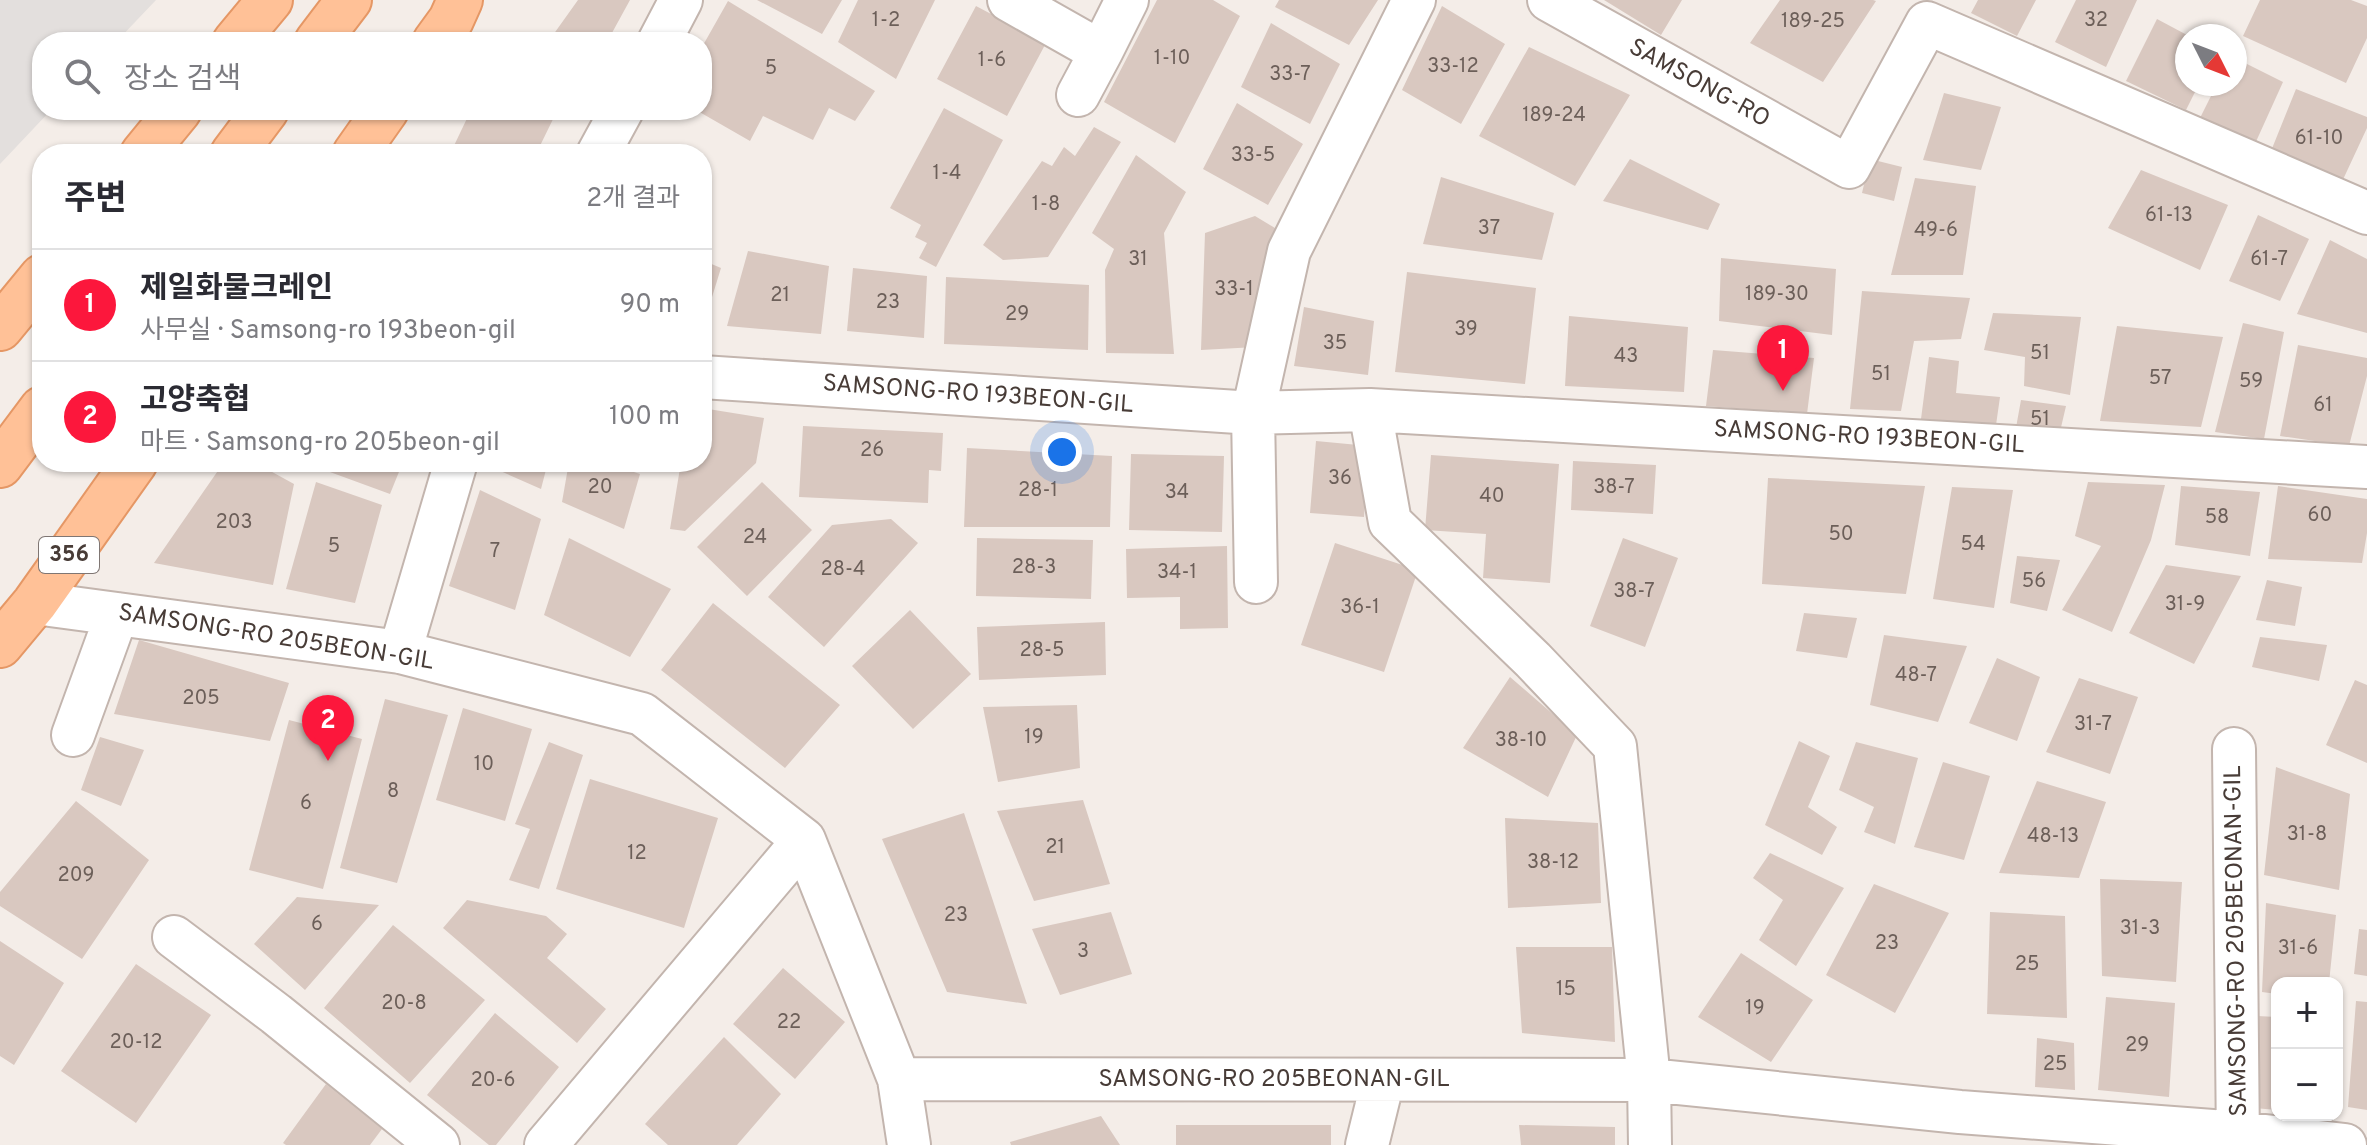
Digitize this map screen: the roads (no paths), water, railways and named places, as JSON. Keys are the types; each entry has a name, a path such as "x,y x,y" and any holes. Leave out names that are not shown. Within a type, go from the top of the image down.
{"main road":[{"path":"243,32 270,0"},
{"path":"325,32 349,0"},
{"path":"442,32 460,0"},
{"path":"151,144 171,120"},
{"path":"240,144 258,120"},
{"path":"362,144 379,120"},
{"path":"0,328 32,289"},
{"path":"0,465 32,422"},
{"name":"356","path":"0,645 35,603 128,472"}],"street":[{"path":"664,32 681,0"},
{"path":"1009,0 1101,52"},
{"path":"1078,95 1127,0"},
{"path":"1256,582 1253,413 1289,251 1414,0"},
{"name":"SAMSONG-RO","path":"1549,0 1849,167 1927,23 2367,213"},
{"path":"603,144 617,120"},
{"name":"SAMSONG-RO 193BEON-GIL","path":"712,378 1253,413 1370,410 2367,467"},
{"path":"1370,410 1390,522 1533,660 1615,746 1649,1080 1650,1145"},
{"path":"400,652 453,472"},
{"name":"SAMSONG-RO 205BEON-GIL","path":"35,603 400,652 642,714 804,840"},
{"path":"73,735 117,614"},
{"name":"SAMSONG-RO 205BEONAN-GIL","path":"2234,749 2239,1139"},
{"path":"546,1145 804,840 899,1079 909,1145"},
{"path":"174,937 276,1014 438,1145"},
{"name":"SAMSONG-RO 205BEONAN-GIL","path":"899,1079 1649,1080 1959,1129 2345,1145"},
{"path":"1367,1145 1383,1080"}],"place":[{"name":"제일화물크레인","path":"1783,391"},
{"name":"고양축협","path":"328,761"}]}
